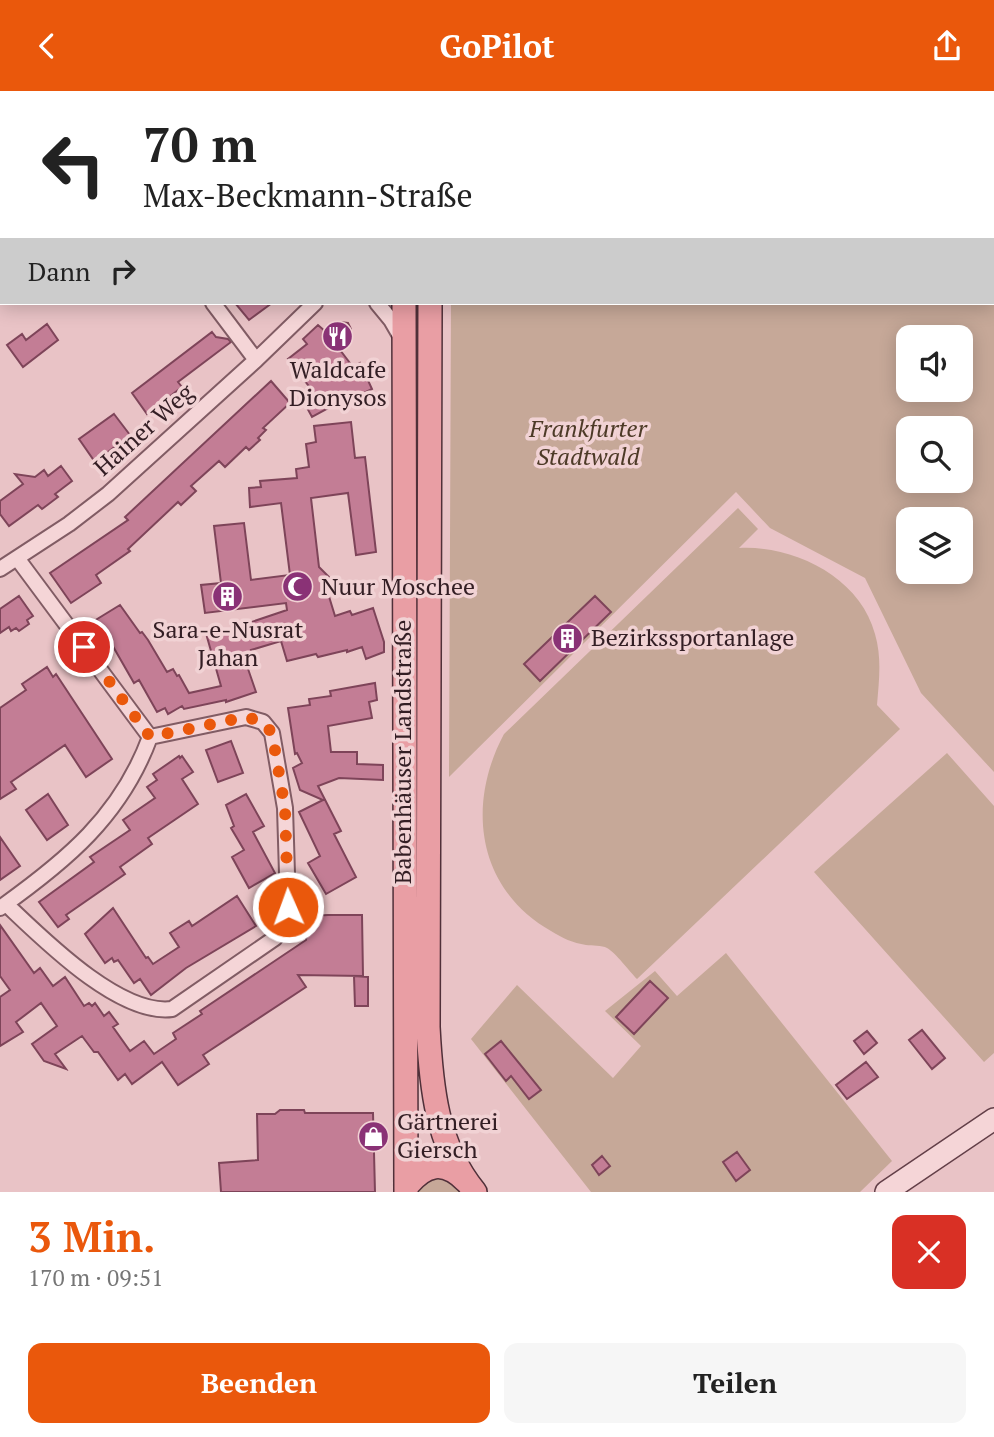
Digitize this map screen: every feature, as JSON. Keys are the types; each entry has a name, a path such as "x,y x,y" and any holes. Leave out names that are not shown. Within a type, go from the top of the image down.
{"main road":[{"name":"Babenhäuser Landstraße","path":"404,305 406,1189"},
{"name":"Babenhäuser Landstraße","path":"430,305 428,1027 432,1087 440,1122 455,1162 471,1186"},
{"path":"886,1192 994,1119"},
{"path":"406,1189 415,1175 445,1166 455,1170 471,1186"}],"street":[{"path":"215,305 256,360"},
{"name":"Hainer Weg","path":"0,569 69,524 108,494 314,305"},
{"path":"379,305 403,341"},
{"path":"17,558 150,737"},
{"path":"246,717 263,722 272,733 285,808 288,907 283,926 275,938 173,1009 162,1011 135,1003 82,971 3,906 58,866 100,823 131,777 150,737 246,717"}],"green space":[{"name":"Frankfurter Stadtwald","path":"451,305 994,305 994,772 921,693 865,578 770,528 736,492 449,777"},
{"path":"738,508 758,529 739,548 760,548 802,559 840,581 855,596 867,614 879,652 877,705 900,729 637,979 607,948 577,943 559,936 526,913 507,892 494,869 486,843 483,816 485,789 492,761 504,734"},
{"path":"947,753 994,806 994,1053 984,1062 814,872"},
{"path":"726,953 892,1161 860,1192 591,1192 471,1039 517,985 613,1078 641,1046 605,1011 655,971 677,996"},
{"path":"445,1174 461,1192 414,1192 423,1178"}],"building":[{"path":"237,305 269,305 249,320"},
{"path":"339,322 348,323 351,329 349,336 337,346 353,367 360,363 372,389 358,396 356,393 312,417 300,395 311,389 288,359 307,344 303,339 318,325 326,332"},
{"path":"47,324 58,340 23,367 7,345 22,334 26,340"},
{"path":"212,332 216,337 231,342 178,382 182,387 147,414 132,393"},
{"path":"271,381 290,403 263,428 266,430 258,438 260,440 249,450 246,447 225,467 219,461 191,486 196,491 181,505 178,502 128,549 130,551 96,575 101,583 71,603 50,573 128,520 125,517"},
{"path":"114,414 130,435 95,462 79,439"},
{"path":"351,422 355,458 365,457 376,552 356,555 348,493 311,498 319,567 340,588 327,590 335,616 350,611 352,615 373,608 384,642 384,652 366,659 362,647 347,652 318,657 316,654 287,661 281,641 251,650 256,663 247,666 256,692 226,702 184,709 182,706 168,714 165,708 157,712 139,680 134,683 111,643 108,646 95,627 97,625 94,621 120,605 148,640 167,672 173,669 189,693 221,686 207,637 287,610 286,603 205,613 201,585 221,583 214,526 244,523 251,580 290,575 281,503 250,507 249,488 261,487 260,481 297,478 296,469 309,467 306,444 316,442 314,426"},
{"path":"61,466 72,481 55,494 58,497 42,509 38,505 9,526 0,514 0,501 23,484 15,474 35,477 44,470 48,476"},
{"path":"19,596 33,616 27,620 29,624 19,631 16,628 11,631 9,627 0,633 0,609"},
{"name":"Bezirkssportanlage","path":"595,596 611,612 540,681 524,664"},
{"path":"47,667 53,677 56,674 112,759 86,777 65,745 11,782 16,789 0,799 0,708 26,690 22,684"},
{"path":"375,683 377,700 369,702 372,718 328,726 331,752 357,752 357,764 383,765 383,780 339,778 318,786 341,831 334,834 356,877 326,894 308,863 320,856 299,812 323,800 300,790 293,768 302,763 297,753 295,754 288,708 310,705 309,699 331,696 330,691"},
{"path":"231,741 243,773 218,782 206,750"},
{"path":"182,756 193,772 182,779 198,804 148,838 152,844 120,867 125,874 66,915 69,919 58,927 39,902 94,862 90,857 130,830 123,820 155,798 147,787 157,780 153,774"},
{"path":"48,794 68,825 47,840 26,810"},
{"path":"246,794 264,826 253,832 275,873 249,888 232,857 244,850 231,828 234,826 226,805"},
{"path":"0,837 20,866 0,880"},
{"path":"237,896 256,926 186,968 151,995 140,979 134,983 118,960 114,962 112,958 105,963 85,934 113,908 146,958 153,964 179,947 170,933 189,921 192,926"},
{"path":"362,915 363,976 298,975 306,987 203,1055 209,1064 178,1085 162,1062 132,1084 125,1074 118,1080 98,1052 94,1052 82,1036 55,1054 66,1069 44,1061 32,1044 57,1026 41,1003 16,1022 23,1032 0,1046 0,997 10,990 0,976 0,925 34,973 40,968 53,986 65,977 84,1006 89,1003 92,1006 95,1003 104,1016 109,1012 118,1024 113,1027 130,1051 144,1041 154,1054 176,1039 173,1033 202,1014 200,1011 306,940 309,916"},
{"path":"354,976 368,977 368,1006 355,1006"},
{"path":"650,981 668,998 634,1034 616,1017"},
{"path":"922,1030 945,1058 932,1069 909,1040"},
{"path":"867,1031 877,1043 864,1054 854,1041"},
{"path":"501,1041 541,1090 529,1099 511,1076 506,1081 485,1054"},
{"path":"866,1062 878,1077 847,1099 836,1085"},
{"path":"280,1110 304,1110 305,1113 373,1113 375,1192 221,1192 219,1163 258,1160 257,1114 275,1114"},
{"path":"737,1152 750,1170 736,1181 723,1162"},
{"path":"602,1156 610,1166 599,1175 592,1165"}],"place":[{"name":"Waldcafe Dionysos","path":"338,336"},
{"name":"Nuur Moschee","path":"298,587"},
{"name":"Sara-e-Nusrat Jahan","path":"228,596"},
{"name":"Bezirkssportanlage","path":"568,638"},
{"name":"Gärtnerei Giersch","path":"374,1136"}],"route":[{"path":"84,647 150,737 246,717 263,722 272,733 285,808 288,907"}]}
